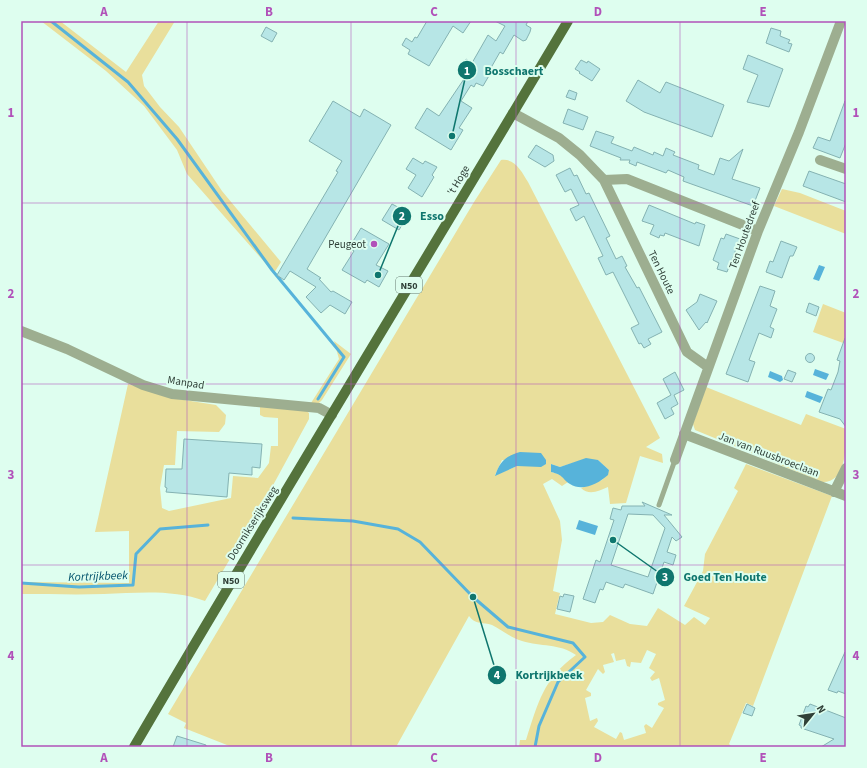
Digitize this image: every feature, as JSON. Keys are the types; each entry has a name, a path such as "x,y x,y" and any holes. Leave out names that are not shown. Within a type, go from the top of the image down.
{"main road":[{"name":"'t Hoge","path":"332,415 568,21"},
{"name":"Doornikserijksweg","path":"134,747 230,582 332,415"}],"street":[{"name":"Ten Houtedreef","path":"675,460 758,230 799,132 841,21"},
{"name":"Ten Houte","path":"513,113 558,138 580,155 604,180 687,352 708,367"},
{"path":"820,160 846,169"},
{"path":"604,180 627,179 758,230"},
{"name":"Manpad","path":"21,331 67,349 143,385 172,394 319,408 332,415"},
{"name":"Jan van Ruusbroeclaan","path":"684,434 846,496"},
{"path":"834,492 846,468"}],"lane":[{"path":"659,505 675,460"}],"shaded area":[{"path":"41,21 60,21 126,72 159,21 175,21 142,75 144,86 160,107 179,127 222,191 281,262 274,273 187,174 177,150 144,106 106,71"},
{"path":"501,160 510,161 518,166 528,182 660,438 646,447 662,454 663,463 640,456 626,503 610,504 608,487 591,492 587,492 581,488 602,480 609,470 598,460 576,462 560,467 551,464 551,472 563,475 568,482 562,486 552,479 543,484 560,521 562,540 553,591 560,593 555,614 591,623 603,622 610,615 630,624 647,626 658,608 685,625 694,617 705,625 710,618 684,606 703,571 705,554 738,491 734,488 746,464 832,496 753,706 746,703 729,744 732,747 519,747 520,740 526,740 538,703 549,683 556,673 576,655 570,651 556,647 518,640 492,625 474,621 469,616 396,747 232,747 184,728 186,723 168,714 474,202","holes":["502,460 546,464 517,466 495,475","647,650 656,654 649,668 655,672 650,678 652,681 659,678 665,700 658,703 658,705 664,708 652,728 646,724 644,726 646,733 624,740 622,733 620,732 616,739 594,727 598,721 597,718 590,721 585,698 591,696 591,693 586,690 598,669 603,674 605,672 603,665 614,662 611,654 614,653 616,661 625,659 627,666 630,667 631,662 641,663"]},
{"path":"782,189 800,193 846,211 846,234 774,206"},
{"path":"823,304 846,313 846,344 813,332"},
{"path":"334,341 351,354 322,400 318,404 311,403 339,359"},
{"path":"128,384 178,399 216,405 226,415 225,424 219,432 177,431 175,465 164,465 160,488 162,508 169,511 231,498 233,476 258,478 269,463 271,446 278,446 278,418 264,417 260,415 260,407 306,410 309,413 309,419 265,500 205,601 193,597 168,593 21,594 21,582 129,583 129,531 95,532"},
{"path":"706,387 801,425 806,414 846,429 845,453 841,470 830,481 822,482 695,430 693,424"}],"water":[{"path":"819,265 825,267 819,281 813,279"},
{"path":"815,369 829,374 826,380 813,375"},
{"path":"770,371 782,376 783,380 780,382 768,377"},
{"path":"807,391 823,397 820,403 805,397"},
{"path":"520,452 541,453 546,460 546,464 541,467 517,466 495,476 499,466 507,457"},
{"path":"586,458 598,460 609,470 608,475 595,484 580,487 570,484 560,476 551,472 551,464 560,467"},
{"path":"579,520 598,526 595,535 576,529"}],"building":[{"path":"427,21 471,21 463,33 453,26 429,66 408,54 410,50 402,45 406,38 412,42 415,37 417,38"},
{"path":"495,21 528,21 526,25 531,28 530,32 526,40 523,41 514,35 503,54 500,52 488,73 490,74 483,86 476,83 474,87 471,85 461,101 472,108 459,128 463,130 451,150 415,128 427,108 439,116 466,76 459,72 466,59 472,63 488,35 496,41 505,26"},
{"path":"266,27 277,33 272,42 261,36"},
{"path":"771,28 781,31 780,36 790,40 788,43 792,44 789,52 766,43"},
{"path":"748,55 783,69 769,107 747,102 758,75 743,69"},
{"path":"581,60 587,63 588,61 600,69 592,81 575,69"},
{"path":"638,80 660,93 666,82 724,105 712,137 644,112 626,101"},
{"path":"569,90 577,93 575,100 566,97"},
{"path":"333,101 360,117 364,109 391,125 307,269 321,278 319,279 331,292 333,291 352,302 345,314 330,305 321,313 306,297 316,287 290,271 284,280 277,275 338,172 336,171 342,161 309,141"},
{"path":"845,101 846,143 840,158 813,148 818,137 830,141"},
{"path":"568,109 588,117 583,130 563,123"},
{"path":"596,131 614,137 611,143 632,151 634,147 653,155 654,152 663,156 666,148 675,152 673,155 699,165 698,169 714,175 720,158 729,161 743,149 732,179 760,188 753,206 683,181 684,177 668,170 666,173 637,162 636,166 629,163 630,160 620,160 621,158 590,146"},
{"path":"536,145 553,155 554,161 545,167 528,157"},
{"path":"413,158 423,164 425,161 437,167 432,175 434,177 422,197 408,188 416,175 406,169"},
{"path":"570,168 574,176 577,175 586,194 589,193 610,236 606,238 616,259 622,256 627,266 625,267 637,288 639,287 662,332 648,339 651,344 644,348 641,343 639,344 631,328 639,324 613,272 606,275 598,258 603,256 584,216 576,221 570,209 579,205 571,189 565,192 556,175"},
{"path":"809,171 846,184 846,202 803,186"},
{"path":"392,204 409,213 399,230 382,220"},
{"path":"649,205 695,224 696,222 705,225 699,246 665,233 664,236 660,235 659,238 650,234 654,225 642,221"},
{"path":"361,228 389,244 376,265 388,271 379,287 367,280 365,283 342,270 354,251 349,248"},
{"path":"726,234 740,239 727,272 717,269 719,263 713,260 721,238 724,239"},
{"path":"781,241 797,247 793,256 790,256 782,278 766,272 770,261 773,262"},
{"path":"760,286 775,291 770,306 777,309 770,327 774,329 771,338 759,333 749,360 755,362 748,382 726,374"},
{"path":"700,294 717,301 707,323 706,322 699,330 686,310 697,302"},
{"path":"809,303 819,307 816,316 806,312"},
{"path":"845,338 846,427 840,419 819,412 828,389 831,390 838,372 840,361 837,360"},
{"path":"810,353 815,358 810,363 805,358"},
{"path":"788,370 796,373 792,382 784,379"},
{"path":"675,372 684,390 674,395 678,404 671,408 674,414 665,419 657,403 671,395 663,379"},
{"path":"184,439 262,444 260,468 252,467 252,475 229,473 227,497 166,492 166,469 182,469"},
{"path":"642,502 672,515 664,515 682,537 676,541 672,537 667,552 676,555 673,565 664,562 653,594 625,584 623,588 606,582 603,590 600,589 595,603 583,599 596,560 600,562 614,520 610,519 613,508 621,510 622,506 645,506","holes":["628,514 653,515 665,528 648,577 611,565"]},
{"path":"564,594 574,596 570,612 557,609 560,596 563,597"},
{"path":"845,652 846,694 828,690"},
{"path":"747,704 755,708 752,716 743,713"},
{"path":"810,704 846,718 846,747 821,747 834,739 801,728 799,725 806,706 808,707"},
{"path":"177,736 206,745 206,747 173,747"}],"waterway":[{"path":"51,21 128,82 177,139 272,270 344,357 318,399"},
{"name":"Kortrijkbeek","path":"293,518 353,521 398,529 420,542 473,597 508,627 573,643 585,657 558,682 539,726 535,747"},
{"name":"Kortrijkbeek","path":"21,583 79,587 133,585 136,554 160,529 208,525"}],"place":[{"name":"Bosschaert","path":"452,136"},
{"name":"Peugeot","path":"374,244"},
{"name":"Esso","path":"378,275"},
{"name":"Goed Ten Houte","path":"613,540"},
{"name":"Kortrijkbeek","path":"473,597"}]}
